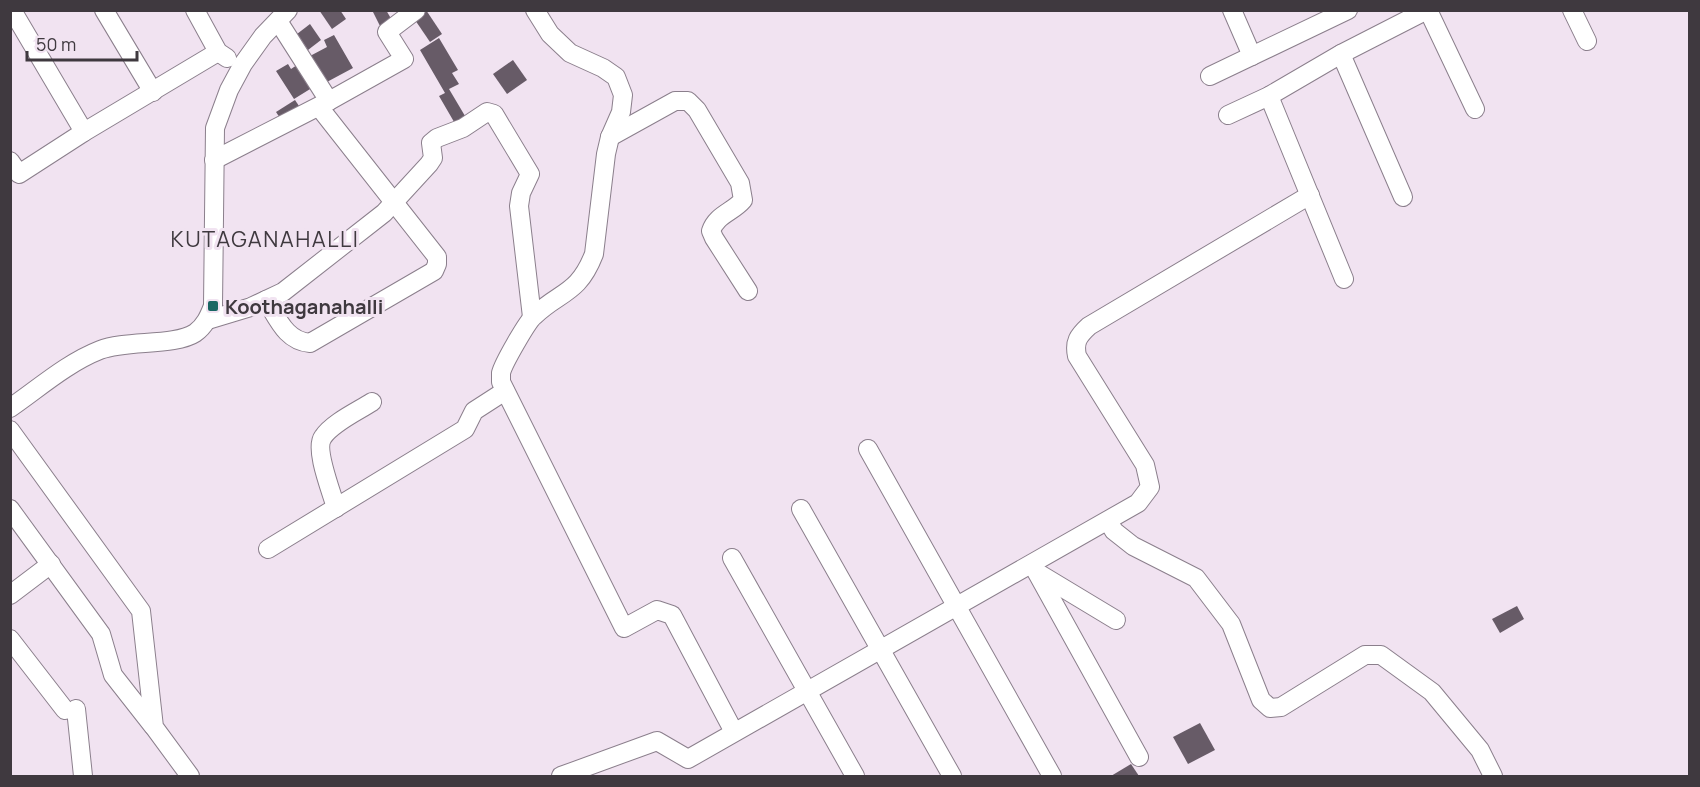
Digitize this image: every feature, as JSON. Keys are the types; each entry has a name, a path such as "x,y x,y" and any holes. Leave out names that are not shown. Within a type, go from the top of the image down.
{"street":[{"path":"12,10 84,132"},
{"path":"104,10 153,92"},
{"path":"195,10 218,52 241,68"},
{"path":"214,160 324,104 404,59 387,32 416,10"},
{"path":"535,10 550,34 570,53 603,68 616,77 623,95 621,112 610,137 606,154 594,254 589,267 573,288 532,317 501,373 501,382 624,628 657,610 672,615 735,732"},
{"path":"1232,10 1252,57"},
{"path":"1210,76 1252,57 1324,16 1348,10"},
{"path":"1228,115 1269,96 1341,54 1428,10 1475,109"},
{"path":"1572,10 1587,41"},
{"path":"10,408 76,362 101,350 125,344 173,339 194,334 208,320 213,306 215,128 229,90 241,68 263,36 283,16 324,104 393,203 437,257 437,264 434,271 310,344 298,342 289,335 266,300"},
{"path":"10,161 19,174 84,132 218,52"},
{"path":"1341,54 1403,197"},
{"path":"1269,96 1344,279"},
{"path":"610,137 675,101 688,101 697,110 740,183 743,200 738,206 718,218 711,231 748,291"},
{"path":"208,320 251,307 282,292 384,213 429,164 433,158 431,143 437,138 462,128 487,112 494,114 530,174 521,193 519,206 532,317"},
{"path":"561,777 657,741 688,759 957,607 1034,568 1138,503 1150,488 1145,465 1077,356 1075,345 1080,334 1089,326 1310,195"},
{"path":"268,549 465,429 474,411 505,391"},
{"path":"336,508 319,450 321,438 333,427 372,402"},
{"path":"10,430 141,611 154,727"},
{"path":"868,449 1052,777"},
{"path":"10,509 101,634 113,675 190,777"},
{"path":"801,509 952,777"},
{"path":"1108,520 1114,531 1133,546 1196,578 1231,624 1261,700 1270,708 1281,707 1365,656 1381,655 1432,692 1480,750 1493,777"},
{"path":"732,558 855,777"},
{"path":"10,595 51,564"},
{"path":"1034,568 1116,620"},
{"path":"1034,568 1139,757"},
{"path":"10,639 71,710 83,777"}],"building":[{"path":"319,10 340,10 346,19 332,29"},
{"path":"372,10 386,10 393,22 381,28"},
{"path":"422,10 426,10 442,34 430,42 413,17"},
{"path":"310,24 321,40 308,50 297,34"},
{"path":"334,35 353,68 325,83 310,56 327,47 324,40"},
{"path":"439,38 458,70 452,73 459,84 449,89 468,121 457,127 439,96 445,93 420,50"},
{"path":"513,60 527,80 507,94 493,74"},
{"path":"300,63 315,86 294,99 276,71 288,64 291,69"},
{"path":"295,100 303,112 284,124 276,112"},
{"path":"1517,606 1524,619 1500,633 1492,619"},
{"path":"1200,723 1215,750 1188,764 1173,737"},
{"path":"1131,764 1139,776 1111,776"}],"place":[{"name":"Koothaganahalli","path":"213,306"}],"district":[{"name":"KUTAGANAHALLI","path":"265,239"}]}
